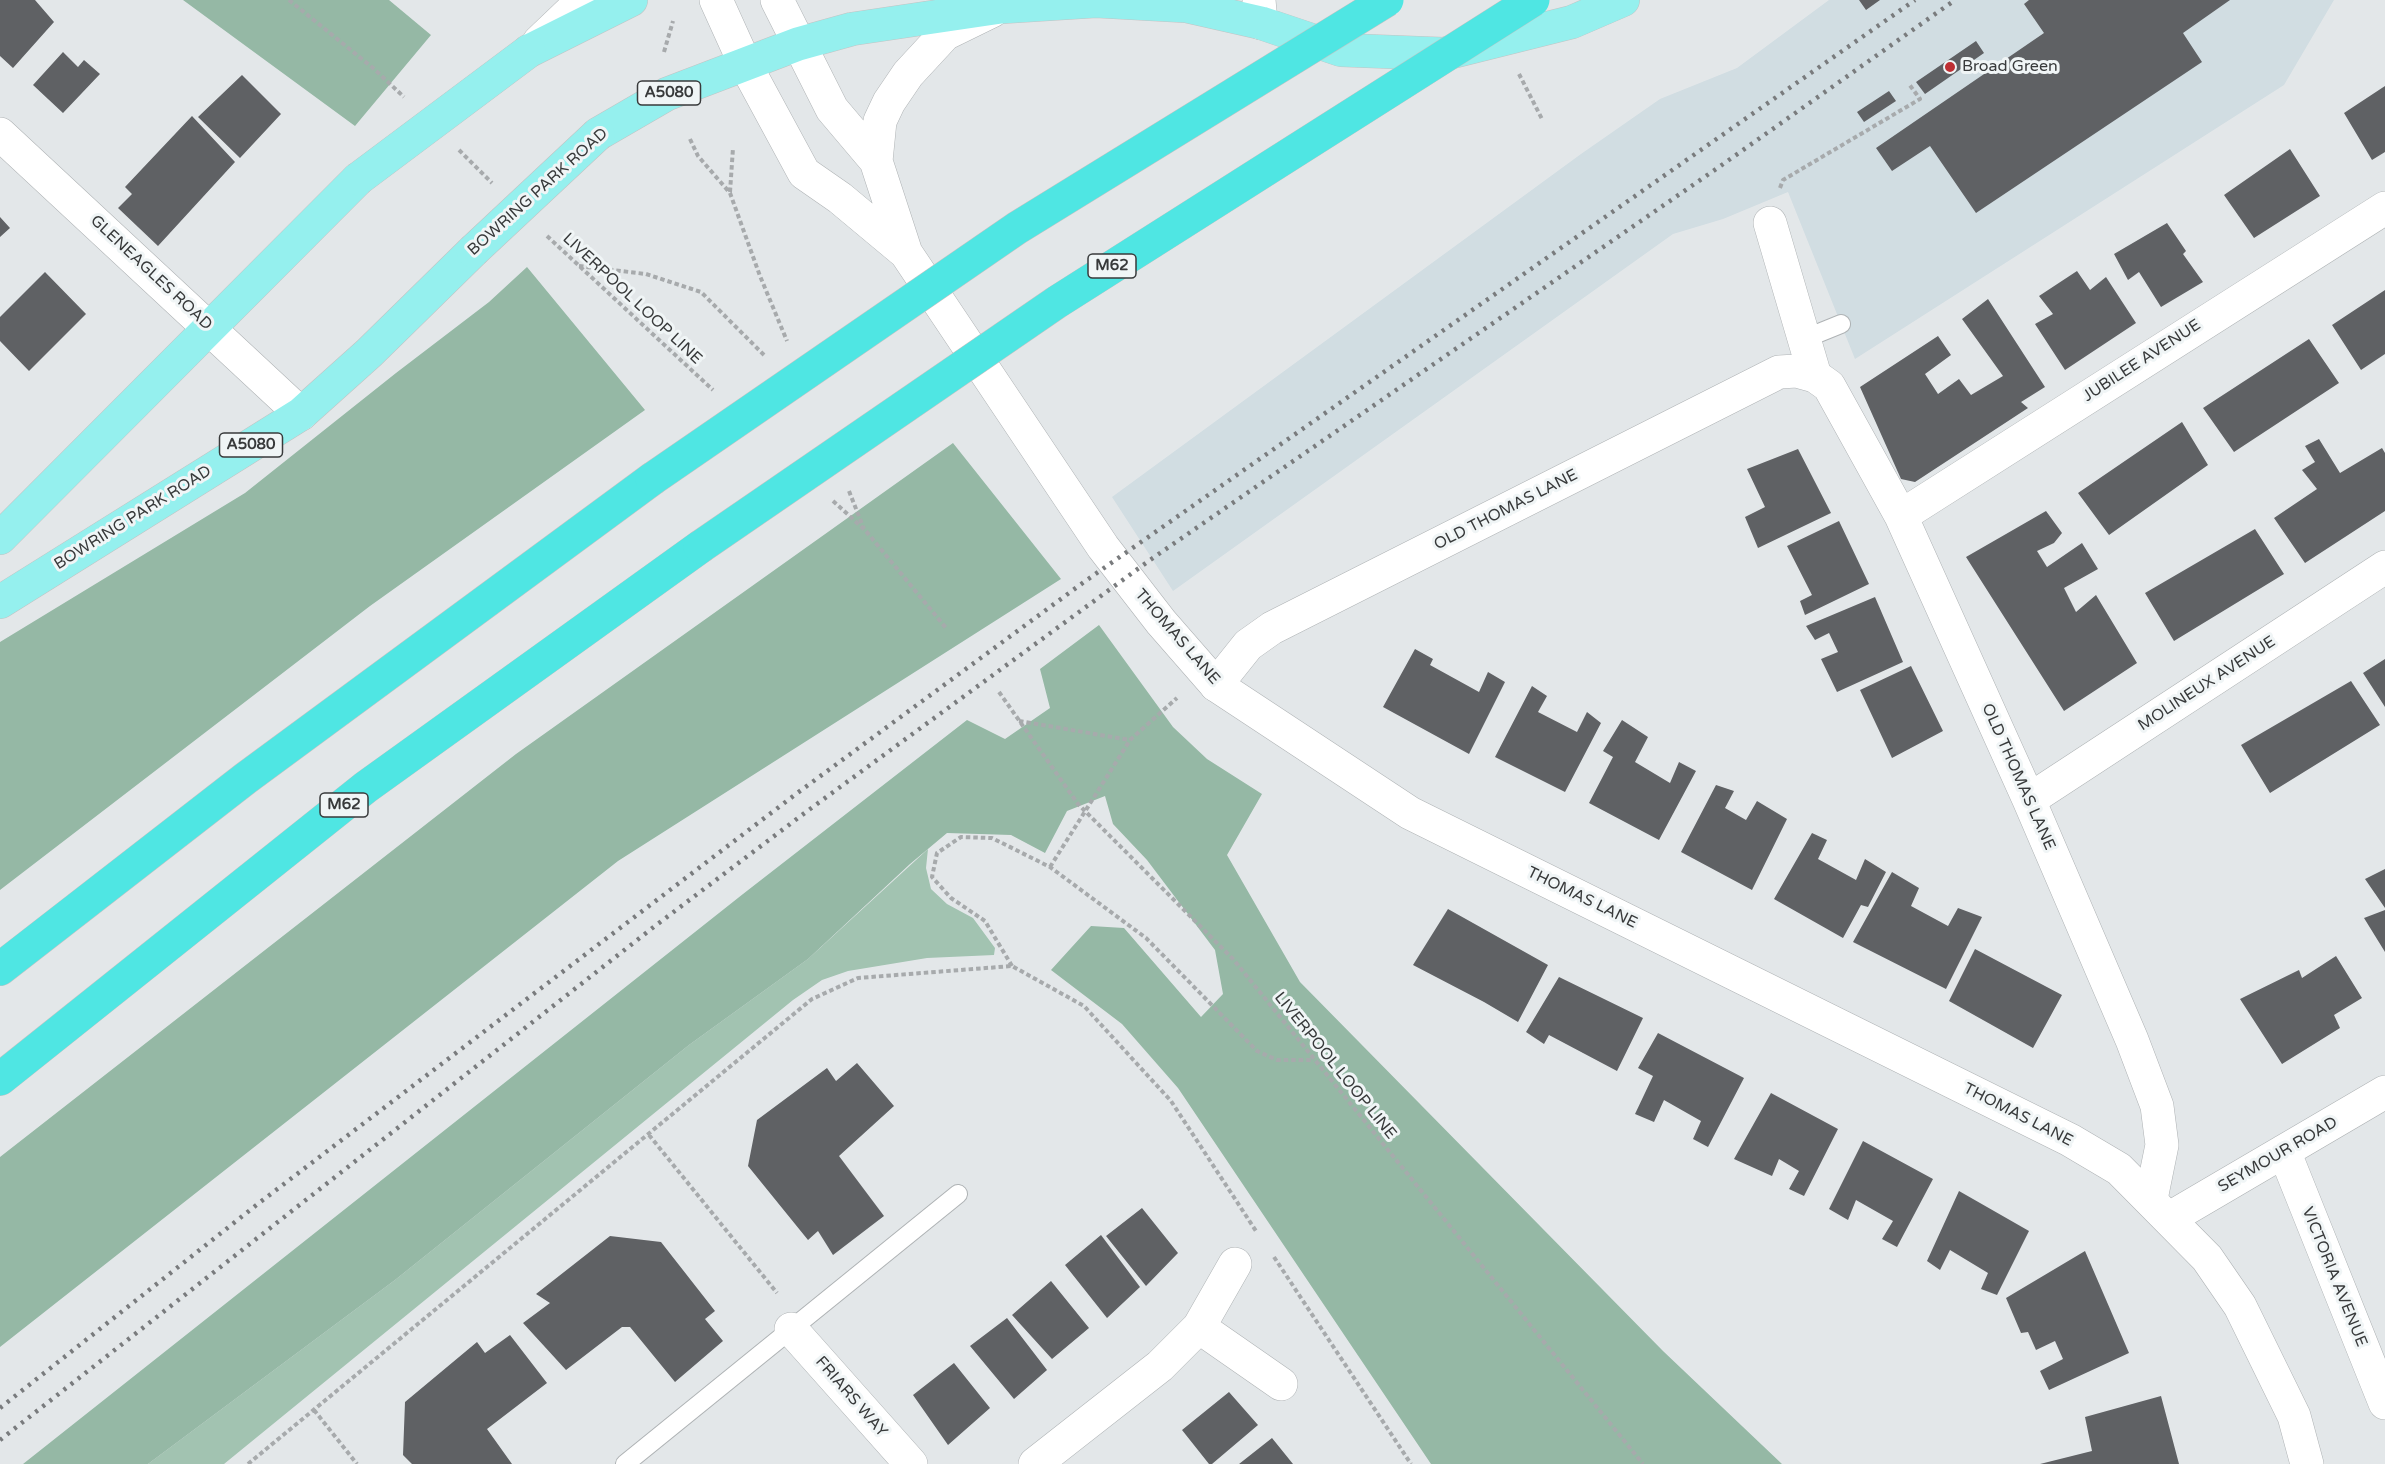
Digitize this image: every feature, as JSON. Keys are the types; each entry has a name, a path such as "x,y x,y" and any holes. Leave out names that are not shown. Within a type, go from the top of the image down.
{"highway":[{"path":"0,969 246,778 652,479 1017,228 1387,0"},
{"name":"M62","path":"0,1079 366,787 700,547 1057,302 1533,0"}],"main road":[{"path":"0,538 358,179 529,51 631,0"},
{"name":"BOWRING PARK ROAD","path":"0,602 301,414 369,353 473,251 598,134 660,97 798,44 852,29 1001,7 1096,1 1260,12 1341,50 1444,54 1572,22 1623,0"}],"street":[{"path":"529,51 583,0"},
{"path":"716,0 745,64 804,173 840,198 906,253"},
{"path":"777,0 832,109 876,161 906,253"},
{"path":"876,161 880,121 889,102 908,74 945,34 1001,7"},
{"name":"GLENEAGLES ROAD","path":"0,134 301,414"},
{"name":"JUBILEE AVENUE","path":"1900,516 2385,208"},
{"name":"OLD THOMAS LANE","path":"1770,223 1815,376"},
{"name":"THOMAS LANE","path":"906,253 1103,547 1161,622 1210,679 1410,813 2070,1140 2119,1169 2207,1258 2240,1306 2294,1416 2307,1464"},
{"name":"OLD THOMAS LANE","path":"1210,679 1272,627 1779,372 1797,372 1815,376 1829,386 1900,516 2029,800 2132,1040 2157,1106 2162,1145 2161,1209"},
{"name":"MOLINEUX AVENUE","path":"2029,800 2385,567"},
{"name":"SEYMOUR ROAD","path":"2161,1209 2284,1151 2385,1092"},
{"name":"VICTORIA AVENUE","path":"2284,1151 2385,1403"},
{"path":"1035,1464 1160,1365 1199,1327 1235,1264"},
{"name":"FRIARS WAY","path":"796,1325 911,1464"},
{"path":"1199,1327 1281,1384"}],"lane":[{"path":"1804,339 1841,324"},
{"path":"625,1464 958,1194"}],"path":[{"path":"289,0 373,68 407,101"},
{"path":"661,63 673,21"},
{"path":"1513,37 1516,69 1542,119"},
{"path":"1770,223 1783,180 1920,99 1910,84"},
{"path":"690,138 698,156 730,193 760,276 788,342"},
{"path":"730,193 733,148"},
{"path":"458,150 492,183"},
{"name":"LIVERPOOL LOOP LINE","path":"544,233 717,394"},
{"path":"578,266 646,274 700,292 766,358"},
{"path":"830,498 865,530 946,628"},
{"path":"1050,867 1130,740 1210,679"},
{"name":"LIVERPOOL LOOP LINE","path":"999,692 1085,811 1233,959 1643,1464"},
{"path":"1018,721 1130,740"},
{"path":"1259,1234 1171,1101 1083,1006 1012,966 985,921 951,898 932,877 937,853 961,837 992,838 1050,867 1146,938 1257,1051 1277,1060 1315,1060"},
{"path":"248,1464 650,1135 812,999 858,978 1012,966"},
{"path":"650,1135 796,1325"},
{"path":"1272,1254 1411,1464"},
{"path":"314,1410 357,1464"}],"shaded area":[{"path":"1829,0 2334,0 2284,85 1855,359 1788,192 1723,219 1673,234 1173,591 1112,497 1581,154 1660,99 1737,68"}],"green space":[{"path":"183,0 389,0 431,35 355,126"},
{"path":"527,267 645,410 370,606 0,890 0,642 245,493 489,302"},
{"path":"953,443 1061,579 618,861 0,1347 0,1157 516,754"},
{"path":"1099,625 1173,727 1207,759 1262,794 1227,855 1300,982 1663,1351 1782,1464 1431,1464 1178,1088 1122,1024 1051,970 1091,926 1124,928 1201,1017 1223,994 1215,950 1147,860 1113,824 1105,796 1067,811 1045,853 1011,835 947,833 910,864 808,959 689,1045 395,1280 148,1464 23,1464 743,894 967,720 1005,739 1050,708 1040,669"},
{"path":"928,849 926,868 931,889 947,904 973,918 995,948 994,955 927,958 848,971 822,980 793,1000 224,1464 148,1464 395,1280 689,1045 808,959"}],"building":[{"path":"0,0 35,0 54,22 13,68 0,56"},
{"path":"1859,0 1880,0 1866,10"},
{"path":"2029,0 2230,0 2183,33 2202,62 1976,213 1930,146 1892,171 1876,148 2044,33 2024,4"},
{"name":"Broad Green","path":"1976,41 1984,53 1925,94 1916,82"},
{"path":"63,52 78,67 84,60 100,74 63,113 33,85"},
{"path":"242,75 281,114 240,158 198,117"},
{"path":"2385,86 2385,152 2372,160 2344,113"},
{"path":"1889,91 1896,101 1864,122 1857,112"},
{"path":"192,116 235,162 158,246 118,208 132,194 125,187"},
{"path":"2290,149 2320,196 2254,238 2224,195"},
{"path":"0,217 10,228 0,237"},
{"path":"2167,223 2186,251 2183,254 2203,282 2161,307 2139,272 2128,280 2114,254"},
{"path":"2077,271 2090,290 2106,277 2136,323 2065,370 2035,324 2053,314 2039,296"},
{"path":"45,272 86,314 29,371 0,341 0,317"},
{"path":"2385,290 2385,354 2361,370 2332,325"},
{"path":"1988,299 2045,387 2021,402 2028,408 1915,482 1901,479 1860,387 1938,336 1951,355 1925,374 1938,394 1959,379 1971,395 2003,376 1962,319"},
{"path":"2309,339 2339,383 2234,452 2203,408"},
{"path":"2182,422 2208,465 2109,535 2078,493"},
{"path":"2319,439 2340,473 2382,448 2385,453 2385,511 2305,563 2274,518 2317,489 2302,470 2315,462 2305,446"},
{"path":"1798,449 1831,513 1758,548 1745,517 1765,507 1747,469"},
{"path":"2046,511 2062,533 2054,543 2037,551 2047,567 2082,543 2098,569 2064,588 2076,612 2096,595 2137,663 2064,711 1966,557"},
{"path":"1839,521 1869,584 1805,615 1800,601 1812,595 1787,546"},
{"path":"2255,529 2284,574 2174,641 2145,593"},
{"path":"1875,597 1903,662 1837,692 1821,659 1838,652 1829,633 1815,640 1806,626"},
{"path":"1415,649 1433,659 1430,665 1479,692 1488,672 1505,682 1469,754 1383,707"},
{"path":"2385,659 2385,707 2363,673"},
{"path":"1911,666 1943,731 1892,758 1860,690"},
{"path":"2351,681 2380,725 2270,793 2241,745"},
{"path":"1532,686 1547,696 1538,712 1577,732 1587,712 1601,723 1565,792 1495,757"},
{"path":"1622,720 1648,737 1635,762 1670,783 1679,762 1696,771 1659,840 1589,803 1613,757 1603,751"},
{"path":"1716,785 1734,791 1725,808 1746,820 1757,801 1787,819 1752,890 1681,852"},
{"path":"1812,833 1827,840 1818,859 1856,880 1865,859 1886,872 1868,907 1861,905 1843,938 1774,899"},
{"path":"2385,869 2385,908 2365,879"},
{"path":"1892,872 1919,888 1911,906 1948,926 1958,908 1982,917 1946,989 1853,942"},
{"path":"1448,909 1548,965 1518,1022 1413,965"},
{"path":"2385,910 2385,952 2364,918"},
{"path":"1975,949 2062,995 2033,1048 1949,1001"},
{"path":"2336,956 2362,998 2334,1015 2340,1028 2282,1064 2240,999 2299,970 2302,978"},
{"path":"1559,977 1643,1018 1617,1071 1549,1035 1544,1044 1526,1032"},
{"path":"1658,1033 1744,1078 1708,1147 1693,1139 1701,1121 1664,1100 1654,1122 1635,1114 1653,1076 1638,1068"},
{"path":"857,1063 894,1106 839,1156 884,1216 833,1255 818,1231 808,1240 748,1166 757,1120 827,1068 836,1081"},
{"path":"1771,1093 1838,1129 1804,1196 1789,1189 1799,1171 1779,1159 1772,1176 1734,1159"},
{"path":"1863,1141 1933,1179 1897,1247 1882,1239 1893,1221 1856,1200 1848,1220 1829,1209"},
{"path":"1959,1191 2029,1231 1997,1295 1981,1289 1988,1273 1950,1250 1940,1270 1927,1261"},
{"path":"1142,1208 1178,1253 1146,1286 1106,1236"},
{"path":"1101,1235 1140,1287 1107,1318 1065,1265"},
{"path":"610,1236 661,1242 715,1311 705,1319 723,1341 675,1382 630,1327 622,1327 566,1370 523,1323 550,1303 536,1294"},
{"path":"2085,1251 2129,1353 2049,1390 2040,1371 2063,1359 2055,1341 2036,1350 2028,1332 2021,1333 2006,1298"},
{"path":"1051,1281 1089,1328 1052,1359 1012,1315"},
{"path":"1007,1318 1047,1370 1014,1399 970,1346"},
{"path":"510,1335 547,1383 487,1429 512,1464 412,1464 403,1455 405,1402 477,1342 485,1353"},
{"path":"954,1363 990,1408 948,1445 913,1395"},
{"path":"1229,1392 1258,1425 1212,1464 1209,1464 1182,1430"},
{"path":"2161,1396 2179,1464 2040,1464 2092,1451 2085,1417"},
{"path":"1272,1438 1293,1464 1239,1464"}],"railway":[{"path":"0,1408 259,1203 796,794 1084,582 1915,0"},
{"path":"0,1440 655,926 806,812 1150,560 1719,167 1955,0"}],"place":[{"name":"Broad Green","path":"1950,67"}]}
